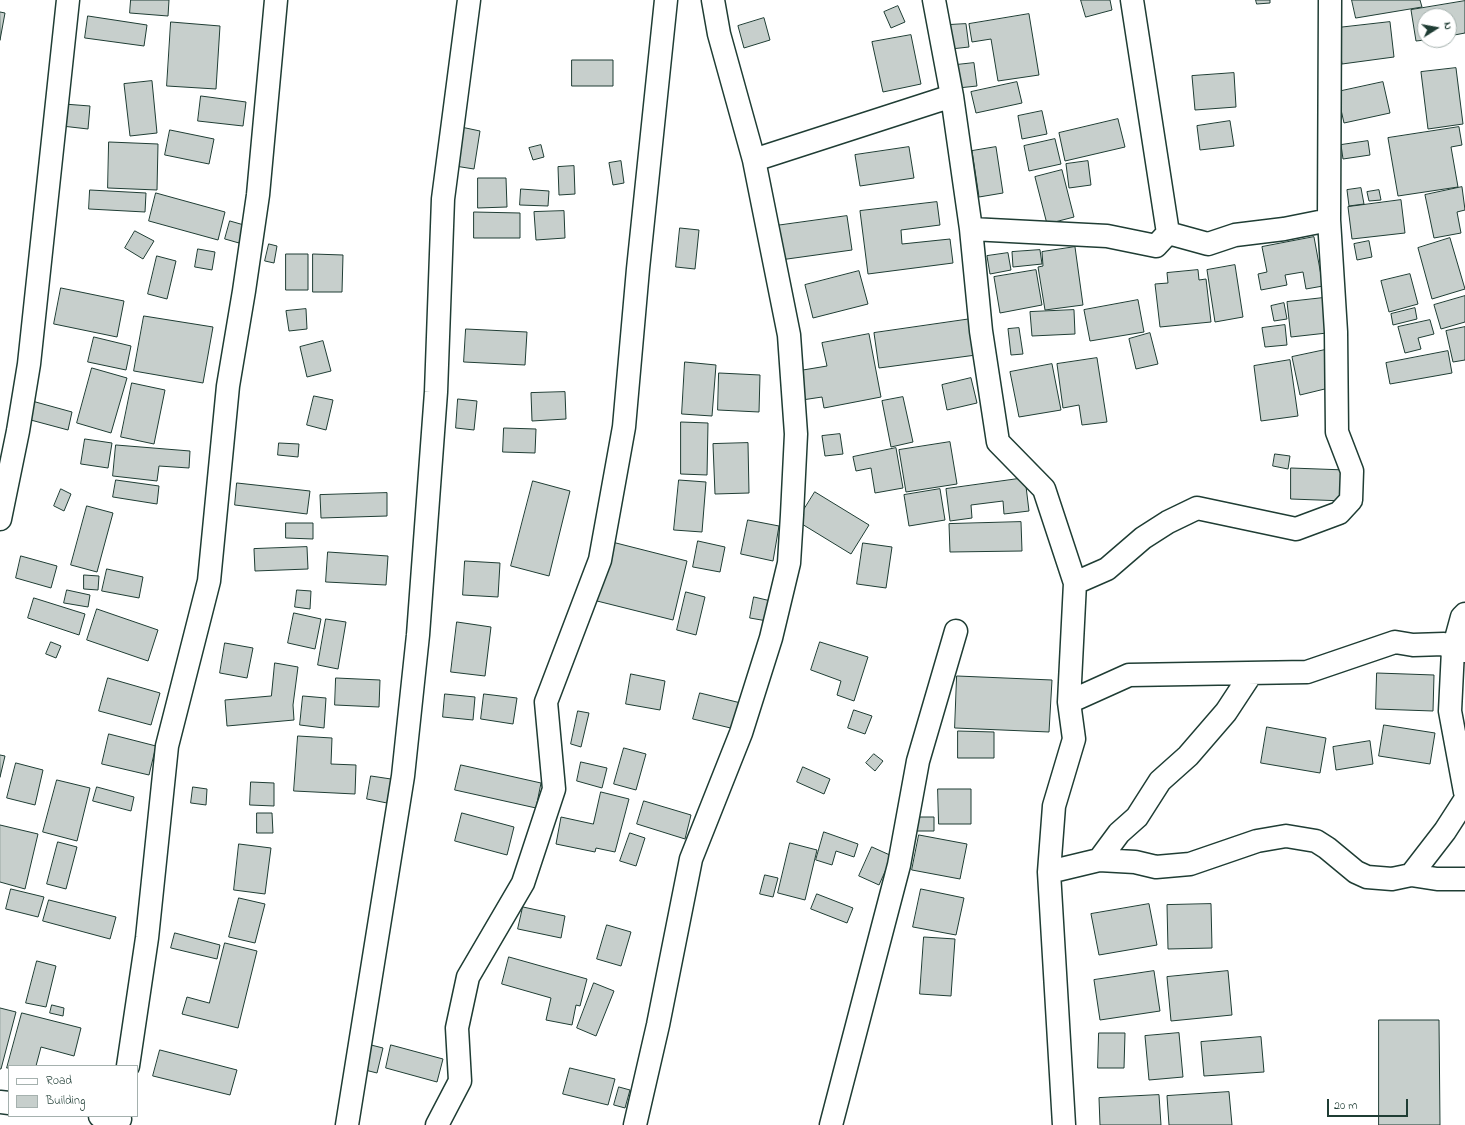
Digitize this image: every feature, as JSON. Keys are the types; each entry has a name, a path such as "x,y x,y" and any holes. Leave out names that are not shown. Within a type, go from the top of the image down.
{"street":[{"path":"0,519 18,431 29,364 68,0"},
{"path":"128,1065 147,938 167,746 209,581 228,386 258,195 276,0"},
{"path":"347,1125 403,776 418,635 436,392 443,199 469,0"},
{"path":"437,1125 460,1081 457,1028 468,977 523,883 554,789 546,702 600,560 624,427 638,269 666,0"},
{"path":"636,1125 658,1025 690,859 741,732 771,638 789,563 796,434 789,335 754,160 719,34 713,0"},
{"path":"934,0 952,96 971,229 980,331 998,442 1044,489 1075,583 1068,702 1074,739 1054,806 1050,872 1064,1125"},
{"path":"971,229 1107,236 1156,246 1168,232 1132,0"},
{"path":"1075,583 1107,569 1143,538 1168,522 1197,508 1296,529 1339,513 1351,500 1352,471 1337,432 1336,332 1330,220 1330,0"},
{"path":"754,160 952,96"},
{"path":"1168,232 1208,244 1235,234 1284,229 1330,220"},
{"path":"1465,614 1462,616 1459,650 1450,711 1465,792"},
{"path":"831,1125 899,865 918,761 956,631"},
{"path":"1068,702 1129,675 1205,672 1251,674 1307,672 1395,642 1413,645 1444,644 1459,650"},
{"path":"1099,860 1119,833 1137,817 1160,781 1188,756 1226,712 1251,674"},
{"path":"1411,875 1445,831 1465,800"},
{"path":"1050,872 1099,860 1135,862 1156,867 1190,864 1257,841 1286,836 1316,841 1327,848 1356,872 1367,877 1392,879 1411,875 1437,879 1465,879"}],"building":[{"path":"131,0 169,0 168,16 130,13"},
{"path":"1081,0 1110,0 1112,10 1086,17"},
{"path":"1256,0 1270,0 1270,3 1257,4"},
{"path":"1352,0 1420,0 1422,7 1356,18"},
{"path":"1465,1 1465,33 1457,34 1457,8 1423,8"},
{"path":"898,6 905,22 891,28 884,12"},
{"path":"1417,9 1417,41 1416,41 1411,10"},
{"path":"0,12 5,13 0,40"},
{"path":"1029,14 1039,75 998,81 991,39 972,42 969,24"},
{"path":"88,16 147,25 144,46 85,38"},
{"path":"764,18 770,40 744,48 738,26"},
{"path":"171,22 220,26 216,89 167,86"},
{"path":"1390,22 1394,57 1342,64 1337,28"},
{"path":"966,24 969,47 951,49 948,25"},
{"path":"911,35 921,84 883,92 872,42"},
{"path":"572,60 613,60 613,86 572,86"},
{"path":"974,63 977,86 958,88 956,65"},
{"path":"1456,68 1463,124 1428,129 1421,72"},
{"path":"1234,73 1236,107 1195,110 1192,76"},
{"path":"152,81 157,133 130,136 124,84"},
{"path":"1017,82 1022,103 976,113 971,92"},
{"path":"1383,82 1390,113 1344,123 1337,92"},
{"path":"201,96 246,102 243,126 198,121"},
{"path":"64,104 90,106 88,129 62,126"},
{"path":"1042,111 1047,134 1022,139 1018,116"},
{"path":"1118,119 1125,147 1065,161 1059,133"},
{"path":"1230,121 1234,146 1200,150 1197,126"},
{"path":"461,127 480,131 474,169 455,166"},
{"path":"1459,127 1462,145 1451,147 1458,187 1398,196 1388,138"},
{"path":"170,130 214,139 209,164 165,155"},
{"path":"1055,139 1061,164 1029,171 1024,146"},
{"path":"1368,141 1370,155 1343,159 1341,145"},
{"path":"109,142 158,144 157,190 108,188"},
{"path":"541,145 544,157 533,160 529,148"},
{"path":"909,147 914,178 860,186 855,155"},
{"path":"996,147 1003,193 979,197 972,151"},
{"path":"621,161 624,183 613,185 609,163"},
{"path":"1088,161 1091,185 1069,188 1066,164"},
{"path":"574,166 575,194 559,195 558,167"},
{"path":"1062,170 1074,217 1047,224 1035,177"},
{"path":"478,178 506,178 507,207 478,208"},
{"path":"1462,187 1465,210 1457,212 1461,233 1434,238 1425,195"},
{"path":"1361,188 1364,204 1349,206 1347,190"},
{"path":"521,189 549,191 548,206 520,205"},
{"path":"90,190 146,193 145,212 89,209"},
{"path":"1379,190 1381,200 1369,201 1367,192"},
{"path":"156,193 225,212 218,240 149,221"},
{"path":"1401,200 1405,233 1352,239 1348,207"},
{"path":"937,202 940,225 901,230 902,244 950,239 953,263 868,274 860,211"},
{"path":"564,211 565,238 536,240 534,212"},
{"path":"474,212 520,213 520,238 474,238"},
{"path":"847,216 852,250 780,260 775,226"},
{"path":"230,221 244,225 239,243 225,239"},
{"path":"680,228 699,230 695,269 676,267"},
{"path":"135,231 154,241 143,259 125,248"},
{"path":"1314,237 1323,286 1306,289 1303,272 1285,275 1287,285 1261,290 1258,274 1267,272 1262,247"},
{"path":"1450,238 1465,289 1432,299 1418,248"},
{"path":"1369,241 1372,257 1357,260 1354,244"},
{"path":"269,244 277,246 274,263 265,261"},
{"path":"1075,247 1083,305 1045,310 1038,267 1043,266 1042,252"},
{"path":"198,249 215,252 212,270 195,267"},
{"path":"1040,250 1042,264 1013,267 1012,252"},
{"path":"1008,253 1011,270 990,274 987,256"},
{"path":"286,254 308,254 308,290 286,290"},
{"path":"313,254 343,255 342,292 313,292"},
{"path":"157,256 176,261 167,299 148,294"},
{"path":"1235,265 1243,317 1215,322 1207,270"},
{"path":"1036,270 1042,305 1000,313 994,277"},
{"path":"1198,270 1199,280 1206,279 1211,322 1160,327 1155,284 1168,283 1167,273"},
{"path":"859,271 868,304 813,318 805,285"},
{"path":"1410,274 1418,304 1389,312 1381,281"},
{"path":"61,288 124,301 117,337 54,324"},
{"path":"1465,296 1465,322 1441,329 1434,305"},
{"path":"1323,298 1327,333 1291,337 1287,302"},
{"path":"1138,300 1144,332 1090,341 1084,310"},
{"path":"1284,303 1287,319 1274,321 1271,306"},
{"path":"1415,308 1417,319 1393,325 1391,314"},
{"path":"306,309 307,329 289,331 286,311"},
{"path":"1074,310 1075,334 1032,336 1030,312"},
{"path":"144,316 213,327 203,383 134,371"},
{"path":"971,319 976,355 879,368 874,333"},
{"path":"1430,320 1434,334 1418,338 1421,349 1405,353 1398,327"},
{"path":"1285,325 1287,345 1265,347 1262,328"},
{"path":"1465,327 1465,360 1453,362 1446,331"},
{"path":"1019,328 1023,354 1011,355 1008,329"},
{"path":"466,329 527,332 525,365 464,362"},
{"path":"1150,333 1158,364 1136,369 1129,339"},
{"path":"869,334 881,397 824,408 822,397 802,400 797,371 827,366 822,343"},
{"path":"94,337 131,346 126,370 88,362"},
{"path":"323,341 331,371 307,377 300,347"},
{"path":"1325,350 1333,387 1300,395 1292,357"},
{"path":"1448,351 1452,373 1390,384 1386,363"},
{"path":"1097,358 1107,422 1082,425 1079,405 1063,408 1057,364"},
{"path":"1290,360 1298,416 1261,421 1254,366"},
{"path":"685,362 716,365 712,416 682,414"},
{"path":"1052,364 1061,410 1019,417 1010,372"},
{"path":"92,368 127,378 111,433 77,423"},
{"path":"719,373 760,375 759,412 718,410"},
{"path":"971,378 977,403 947,410 942,385"},
{"path":"132,383 165,390 154,444 121,437"},
{"path":"565,392 566,419 532,421 531,393"},
{"path":"314,396 333,400 326,430 307,425"},
{"path":"903,397 913,442 891,447 882,401"},
{"path":"458,399 477,401 474,430 456,428"},
{"path":"32,401 72,412 68,430 27,419"},
{"path":"681,422 708,423 707,475 681,474"},
{"path":"504,428 536,429 535,453 503,452"},
{"path":"840,434 843,454 825,456 822,436"},
{"path":"85,439 112,443 108,468 81,464"},
{"path":"950,442 957,484 906,492 899,450"},
{"path":"279,443 299,444 298,457 278,455"},
{"path":"748,443 749,493 715,494 713,444"},
{"path":"116,445 190,451 189,468 159,466 157,481 113,476"},
{"path":"896,448 903,488 875,493 871,468 856,471 853,457"},
{"path":"1275,454 1290,456 1288,469 1273,466"},
{"path":"1291,468 1346,470 1345,501 1291,499"},
{"path":"1025,478 1029,511 1004,514 1003,501 971,505 972,518 950,521 946,489"},
{"path":"116,480 159,486 157,504 113,497"},
{"path":"679,480 706,482 702,532 674,530"},
{"path":"533,481 570,491 549,576 511,566"},
{"path":"237,483 310,491 307,514 235,505"},
{"path":"61,489 71,494 64,511 54,506"},
{"path":"940,489 945,520 909,526 904,495"},
{"path":"815,492 869,525 851,554 797,521"},
{"path":"387,493 387,516 321,518 320,495"},
{"path":"87,506 113,513 97,572 71,565"},
{"path":"748,520 779,526 773,561 741,554"},
{"path":"1021,522 1022,551 950,552 949,524"},
{"path":"286,523 313,523 313,539 286,538"},
{"path":"698,541 725,547 720,572 693,567"},
{"path":"612,542 687,561 673,620 597,601"},
{"path":"863,543 892,547 886,588 857,584"},
{"path":"307,547 308,569 255,571 254,549"},
{"path":"328,552 388,556 386,585 326,582"},
{"path":"21,556 57,566 51,588 16,578"},
{"path":"465,561 500,563 498,597 463,595"},
{"path":"107,569 143,577 139,598 102,591"},
{"path":"84,575 99,576 98,590 84,589"},
{"path":"67,590 90,595 88,607 64,603"},
{"path":"297,590 311,591 310,609 295,607"},
{"path":"686,592 705,597 696,635 677,630"},
{"path":"754,597 771,601 767,621 750,618"},
{"path":"34,598 85,614 79,635 28,618"},
{"path":"97,609 158,630 148,661 87,640"},
{"path":"294,613 321,619 315,649 288,643"},
{"path":"326,619 346,622 338,669 318,665"},
{"path":"457,622 491,627 485,676 451,672"},
{"path":"51,642 61,646 56,658 46,654"},
{"path":"820,642 868,657 854,701 837,695 841,681 811,670"},
{"path":"225,643 253,648 247,678 220,673"},
{"path":"275,663 298,667 293,705 294,720 227,726 225,700 271,696"},
{"path":"1377,673 1434,675 1433,711 1376,709"},
{"path":"631,674 665,681 660,710 626,704"},
{"path":"957,676 1052,680 1049,732 955,728"},
{"path":"108,678 160,693 151,725 99,711"},
{"path":"336,678 380,680 379,707 335,705"},
{"path":"700,693 745,704 739,730 693,719"},
{"path":"445,694 475,697 473,720 443,717"},
{"path":"484,694 517,698 513,724 481,719"},
{"path":"303,696 326,698 324,728 300,725"},
{"path":"854,710 872,716 865,734 848,728"},
{"path":"578,711 589,713 581,747 571,744"},
{"path":"1384,725 1435,733 1430,764 1379,756"},
{"path":"1267,727 1326,738 1320,773 1261,763"},
{"path":"958,731 994,732 994,758 958,758"},
{"path":"109,734 156,746 149,775 102,764"},
{"path":"298,736 332,738 331,764 356,765 355,794 294,791"},
{"path":"1370,741 1373,764 1336,770 1333,747"},
{"path":"624,748 646,754 636,790 614,784"},
{"path":"874,754 883,761 875,771 866,763"},
{"path":"0,755 5,756 0,777"},
{"path":"581,762 607,768 602,788 577,781"},
{"path":"16,763 43,770 35,805 7,798"},
{"path":"461,765 541,783 536,808 455,790"},
{"path":"803,767 830,779 824,794 797,782"},
{"path":"371,776 391,779 387,803 367,799"},
{"path":"57,780 90,788 77,841 43,832"},
{"path":"251,782 274,783 274,806 250,805"},
{"path":"97,787 134,797 131,811 93,801"},
{"path":"193,787 207,789 206,805 191,803"},
{"path":"938,789 971,789 971,824 939,824"},
{"path":"601,792 629,799 615,852 596,848 595,852 556,844 561,817 593,824"},
{"path":"644,801 691,815 685,839 637,824"},
{"path":"257,813 272,813 273,833 257,833"},
{"path":"462,813 514,827 507,855 455,841"},
{"path":"915,817 934,817 934,831 915,831"},
{"path":"0,825 38,834 25,889 0,882"},
{"path":"824,832 858,844 854,857 836,851 832,865 816,860"},
{"path":"630,833 645,838 636,866 620,861"},
{"path":"919,835 967,844 960,879 912,870"},
{"path":"58,842 77,847 66,889 47,884"},
{"path":"790,843 817,850 805,900 778,893"},
{"path":"239,844 271,848 265,894 234,890"},
{"path":"872,847 892,856 879,885 859,876"},
{"path":"765,875 778,878 773,897 760,894"},
{"path":"11,889 44,897 38,917 6,909"},
{"path":"921,889 964,898 956,935 913,927"},
{"path":"817,894 853,908 847,923 811,909"},
{"path":"239,898 265,904 255,943 229,937"},
{"path":"49,900 116,917 110,939 43,921"},
{"path":"1149,904 1157,945 1099,955 1091,914"},
{"path":"1211,904 1212,948 1168,949 1167,905"},
{"path":"523,907 565,916 561,938 518,929"},
{"path":"607,925 631,932 621,966 597,959"},
{"path":"175,933 220,945 217,959 171,948"},
{"path":"924,937 955,939 951,996 920,994"},
{"path":"225,943 257,951 238,1028 182,1014 187,997 209,1003"},
{"path":"509,957 587,979 580,1006 576,1005 572,1025 546,1020 551,998 502,984"},
{"path":"37,961 56,966 46,1007 26,1003"},
{"path":"1154,971 1160,1011 1100,1020 1094,980"},
{"path":"1228,971 1232,1015 1171,1021 1167,977"},
{"path":"594,983 614,991 596,1036 577,1028"},
{"path":"52,1005 64,1008 63,1016 50,1013"},
{"path":"0,1008 16,1012 1,1069 0,1069"},
{"path":"22,1013 81,1028 74,1056 41,1047 36,1065 8,1065 7,1068"},
{"path":"1379,1020 1439,1020 1440,1125 1379,1125"},
{"path":"1099,1033 1125,1033 1124,1068 1098,1068"},
{"path":"1179,1033 1183,1077 1149,1080 1145,1036"},
{"path":"1261,1037 1264,1072 1204,1076 1201,1042"},
{"path":"367,1044 383,1048 377,1073 361,1069"},
{"path":"391,1045 443,1059 437,1082 386,1068"},
{"path":"160,1050 237,1070 230,1095 153,1076"},
{"path":"570,1068 615,1079 608,1105 563,1094"},
{"path":"619,1087 630,1090 625,1108 614,1105"},
{"path":"1229,1092 1232,1125 1169,1125 1167,1096"},
{"path":"1159,1095 1161,1125 1100,1125 1099,1098"}]}
